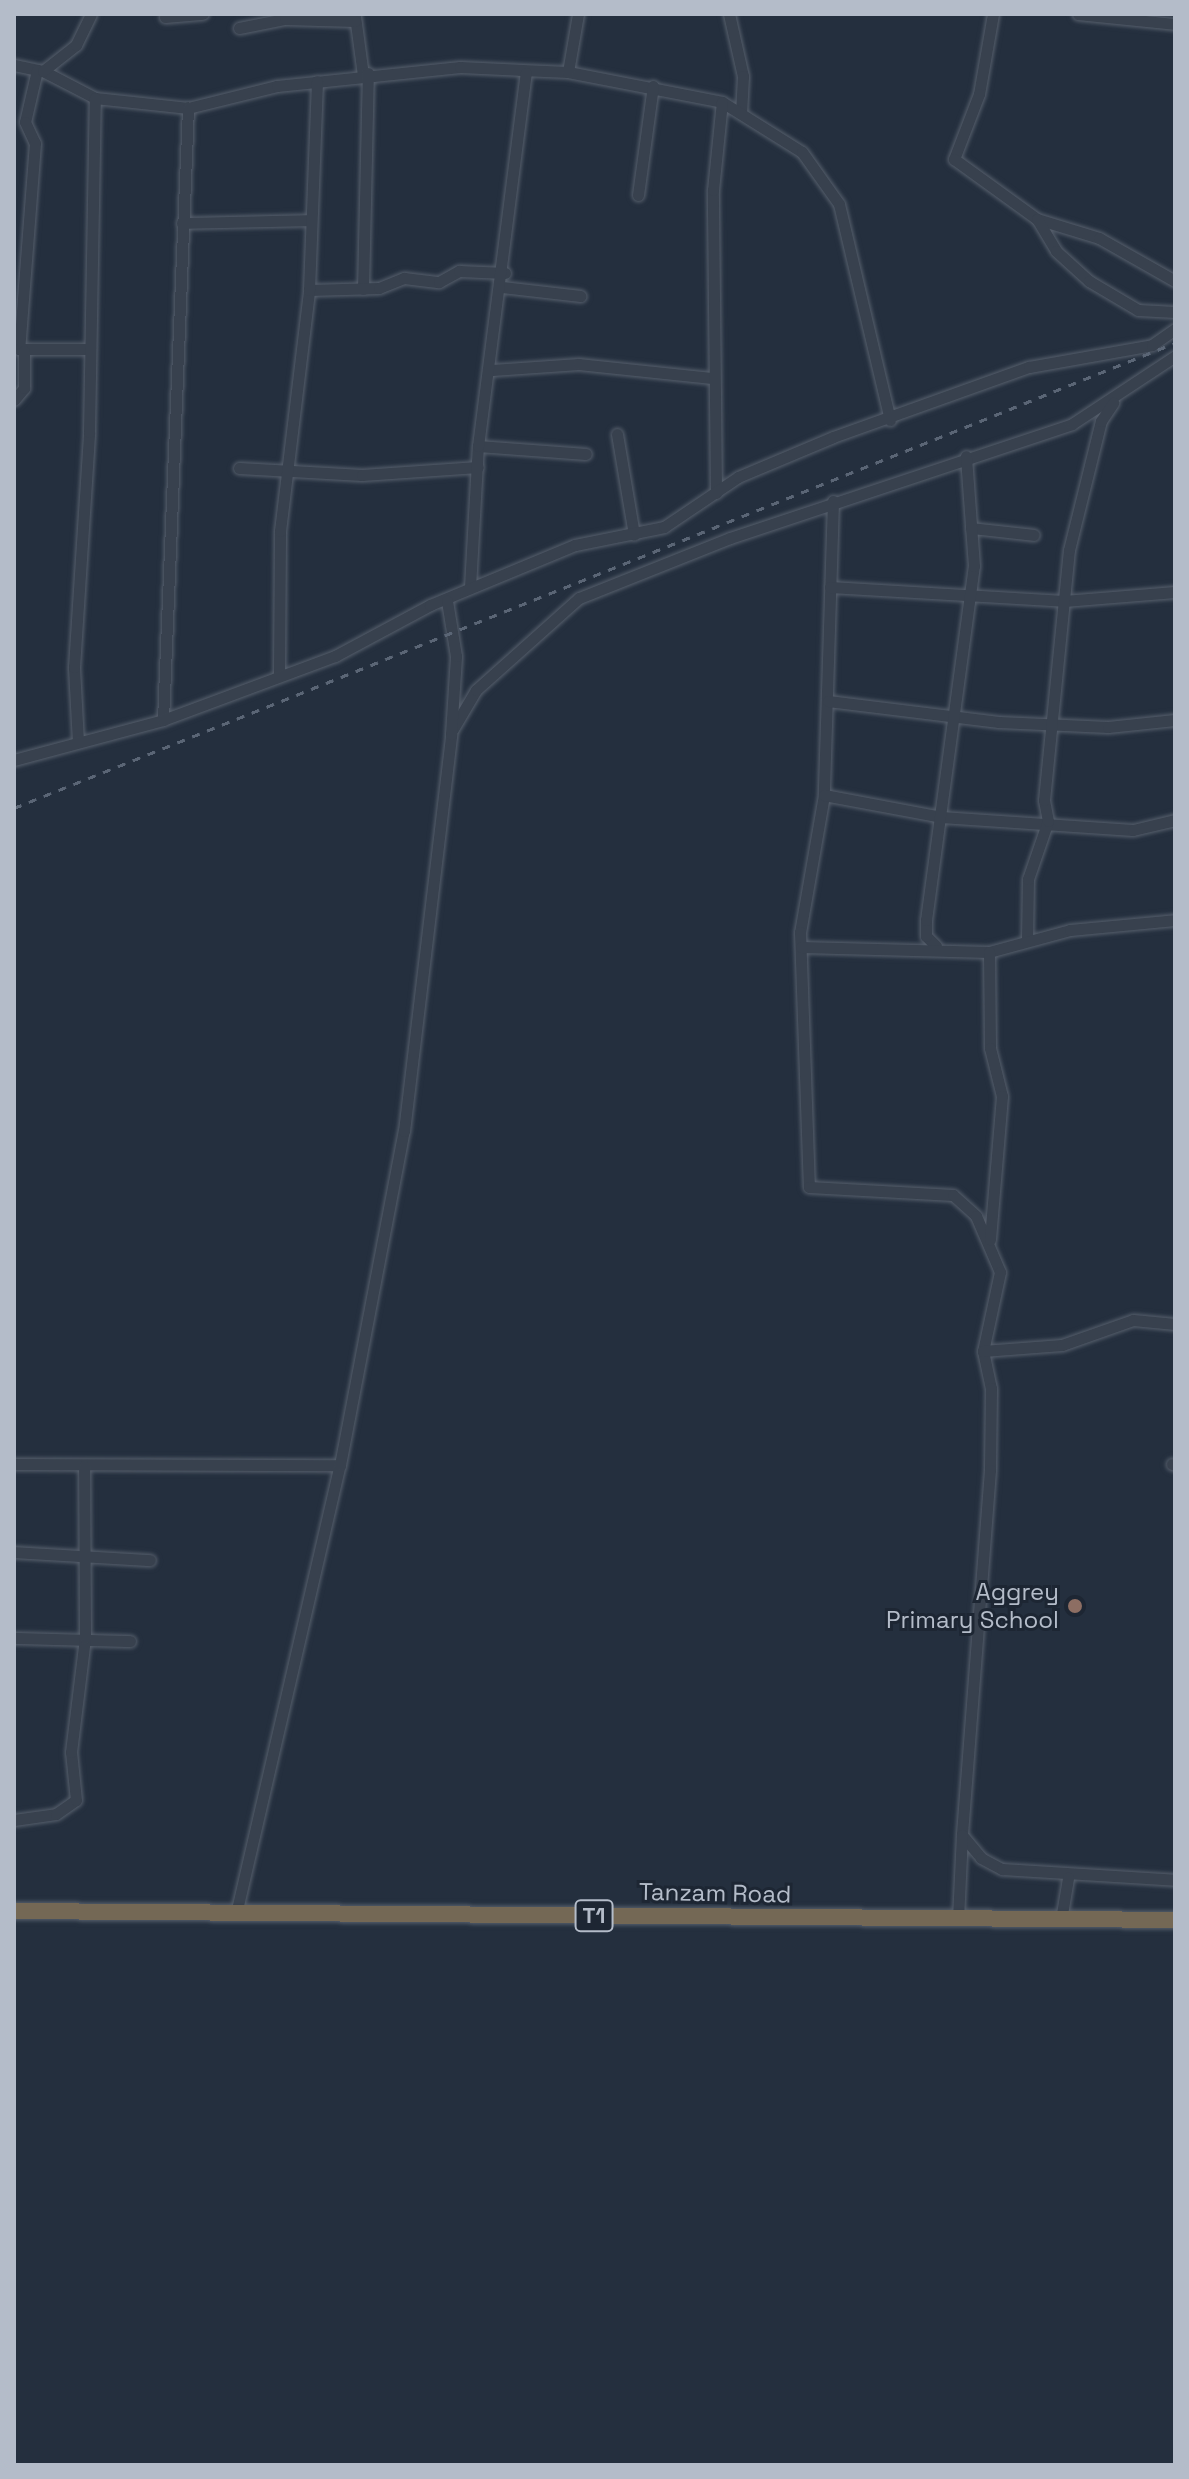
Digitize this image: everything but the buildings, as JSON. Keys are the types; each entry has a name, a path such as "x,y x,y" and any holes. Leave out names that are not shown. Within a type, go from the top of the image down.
{"highway":[{"name":"Tanzam Road","path":"14,1911 1175,1920"}],"street":[{"path":"14,400 24,388 24,351 19,337 35,143 25,122 40,70 76,45 91,14"},
{"path":"165,17 203,14"},
{"path":"568,72 578,14"},
{"path":"729,14 743,76 741,112"},
{"path":"993,14 979,94 954,159 1037,219 1089,233 1175,281"},
{"path":"1078,14 1175,24"},
{"path":"239,28 285,19 355,17 366,74 363,289"},
{"path":"14,65 40,70 95,98 188,108 317,81 460,67 526,73 568,72 653,86 722,102 816,164 839,204 890,420"},
{"path":"470,587 478,446 505,273 526,73"},
{"path":"279,675 287,469 309,290 317,81"},
{"path":"638,195 653,86"},
{"path":"78,742 74,667 95,98"},
{"path":"716,493 714,142 722,102"},
{"path":"163,720 188,108"},
{"path":"1037,219 1056,251 1089,281 1138,310 1175,312"},
{"path":"182,223 310,220"},
{"path":"309,290 363,289 404,278 439,282 459,271 505,273"},
{"path":"502,287 580,296"},
{"path":"14,760 163,720 375,640 470,587 599,537 634,535 683,519 716,493 833,437 890,420 1029,367 1152,345 1175,329"},
{"path":"24,351 87,349"},
{"path":"451,734 476,690 579,598 833,501 1072,424 1116,400 1175,356"},
{"path":"492,370 579,364 713,378"},
{"path":"1027,941 1028,879 1048,821 1050,720 1064,601 1101,421 1116,400"},
{"path":"617,434 634,535"},
{"path":"478,446 586,454"},
{"path":"936,946 926,936 926,920 972,591 966,456"},
{"path":"239,468 362,475 478,467"},
{"path":"833,501 824,795 801,947 809,1187 953,1195 990,1240 1000,1272 983,1351 991,1388 990,1470 958,1919"},
{"path":"971,528 1034,535"},
{"path":"830,587 972,591 1064,601 1175,592"},
{"path":"236,1914 340,1465 404,1131 451,734 456,656 447,601"},
{"path":"828,701 956,716 1050,720 1108,727 1175,720"},
{"path":"824,795 941,817 1048,821 1133,830 1175,820"},
{"path":"801,947 936,946 989,952 1027,941 1175,920"},
{"path":"989,952 990,1048 1002,1096 990,1240"},
{"path":"983,1351 1062,1345 1133,1320 1175,1324"},
{"path":"14,1464 340,1465"},
{"path":"14,1820 56,1814 76,1800 71,1752 85,1638 82,1557 84,1466"},
{"path":"14,1552 150,1560"},
{"path":"14,1638 130,1641"},
{"path":"962,1835 988,1864 1068,1878 1175,1880"},
{"path":"1061,1920 1068,1878"}],"railway":[{"path":"14,808 1175,343"}],"place":[{"name":"Aggrey Primary School","path":"1075,1606"}]}
